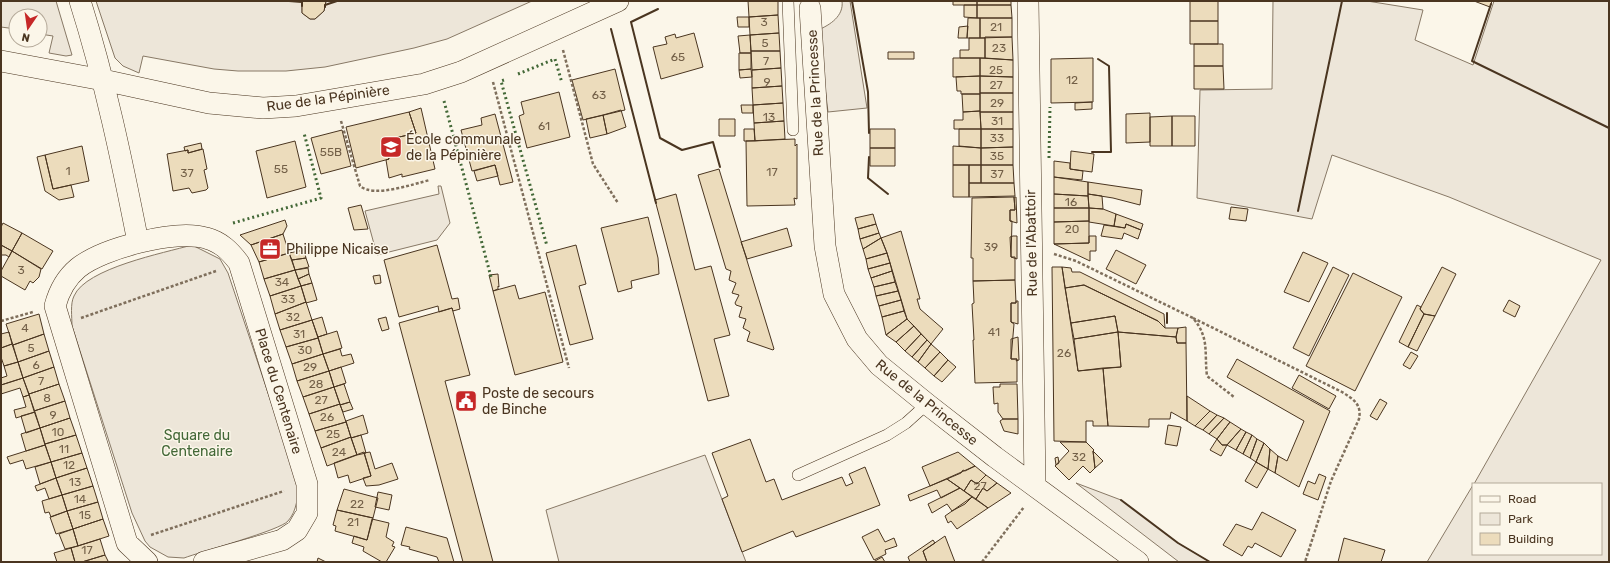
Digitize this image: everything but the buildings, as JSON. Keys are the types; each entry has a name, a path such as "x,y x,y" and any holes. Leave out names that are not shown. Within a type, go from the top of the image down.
{"street":[{"path":"80,1 114,123 138,242"},
{"name":"Rue de la Pépinière","path":"1,61 103,80 209,104 242,108 270,108 335,100 432,81 461,72 618,1"},
{"name":"Rue de l'Abattoir","path":"1028,1 1035,485"},
{"name":"Rue de la Princesse","path":"807,5 828,272 834,294 857,339 874,360 927,404 995,457 1138,562"},
{"name":"Place du Centenaire","path":"58,316 59,290 78,268 102,256 138,242 191,235 207,238 227,247 240,263 307,484 307,513 297,530 282,540 242,557 204,562"},
{"path":"58,316 127,543 147,562"}],"lane":[{"path":"788,1 793,130"},
{"path":"798,475 887,435 906,423 927,404"}],"path":[{"path":"558,29 593,164 618,203"},
{"path":"495,87 569,368"},
{"path":"335,100 360,186 364,189 382,191 430,180"},
{"path":"1031,251 1058,255 1076,261 1342,392 1357,403 1361,411 1360,418 1332,481 1305,562"},
{"path":"1,322 58,316 240,263"},
{"path":"1193,318 1198,324 1206,341 1207,376 1234,398"},
{"path":"127,543 307,484"},
{"path":"982,562 1027,503 1035,485"}],"green space":[{"path":"1,1 56,1 72,55 66,56 49,53 53,36 48,35 48,8 8,8 8,28 1,27"},
{"path":"96,1 302,1 302,13 310,19 315,19 324,11 326,1 532,1 447,39 414,48 325,67 286,71 238,71 214,69 143,56 139,73 123,66 115,58"},
{"path":"842,1 850,1 867,108 828,112 818,30 835,19 841,11"},
{"path":"1273,1 1367,1 1423,10 1415,40 1473,65 1494,1 1609,1 1609,562 1427,562 1472,487 1472,555 1602,555 1602,483 1475,483 1601,260 1449,197 1332,155 1312,219 1197,198 1200,90 1272,89"},
{"path":"438,186 441,186 450,223 437,240 377,255 365,211 439,194"},
{"name":"Square du Centenaire","path":"192,245 220,259 228,273 298,483 298,488 293,513 288,521 282,525 271,530 184,558 168,557 150,547 145,541 132,513 72,326 72,303 74,296 81,286 94,277 127,263"},
{"path":"705,455 746,562 559,562 546,510"},
{"path":"1076,483 1121,500 1178,543 1210,562 1179,562"}],"hedge":[{"path":"518,74 555,59 562,83"},
{"path":"504,80 501,81 547,246"},
{"path":"444,101 491,277"},
{"path":"1049,158 1050,107"},
{"path":"233,223 321,198 304,133"}],"wall":[{"path":"289,1 302,2 302,6"},
{"path":"325,7 325,5 337,1"},
{"path":"852,1 868,92 869,133"},
{"path":"1071,1 1095,1"},
{"path":"1298,211 1342,1"},
{"path":"1491,4 1472,61 1609,128"},
{"path":"658,9 631,22 660,138 682,150 713,142 720,167"},
{"path":"611,29 656,203"},
{"path":"1092,152 1111,152 1109,66 1098,59"},
{"path":"869,157 868,178 888,194"},
{"path":"1167,313 1167,323"},
{"path":"1121,500 1178,543 1210,562"}],"place":[{"name":"École communale de la Pépinière","path":"391,147"},
{"name":"Philippe Nicaise","path":"270,249"},
{"name":"Poste de secours de Binche","path":"466,401"}]}
